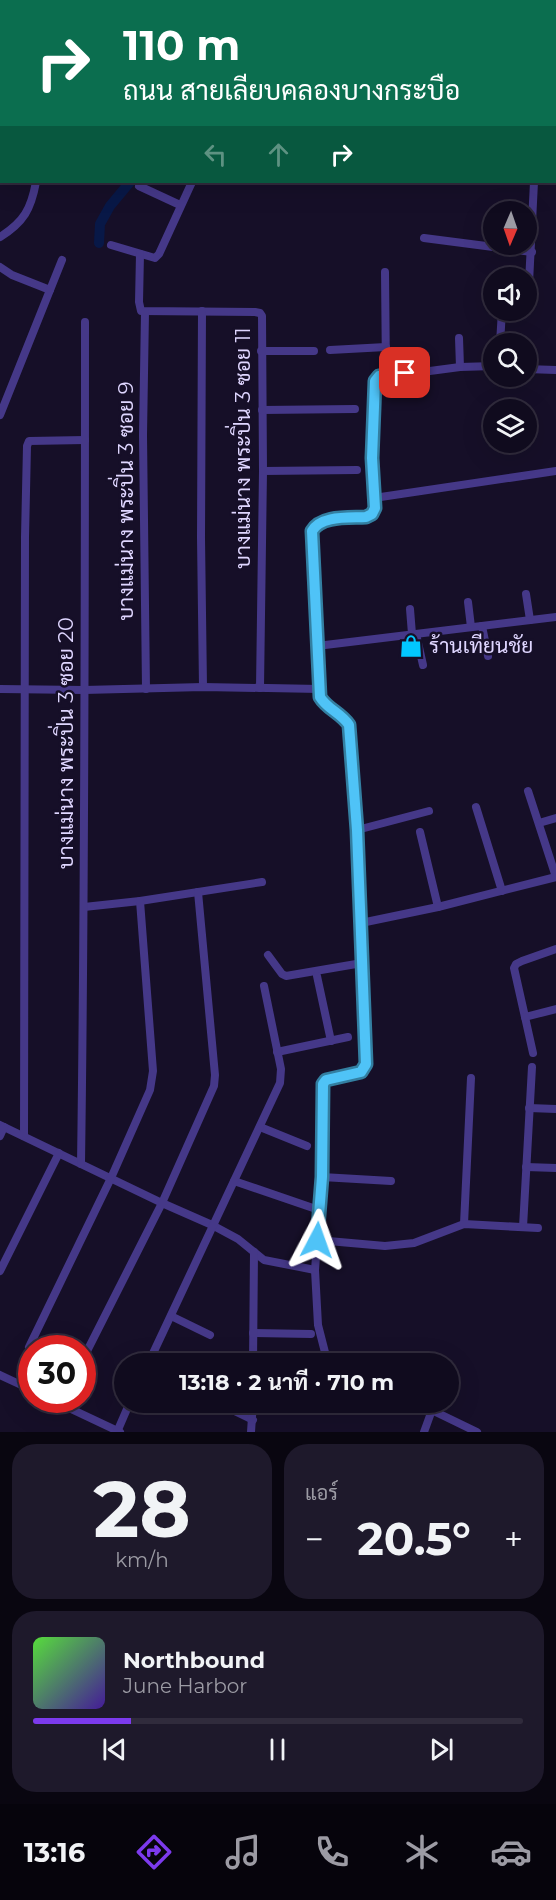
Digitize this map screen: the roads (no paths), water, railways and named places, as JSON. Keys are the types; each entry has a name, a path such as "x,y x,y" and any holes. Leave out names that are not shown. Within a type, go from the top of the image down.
{"street":[{"path":"0,237 14,228 24,216 32,203 36,183"},
{"path":"111,245 155,258 159,254 191,183"},
{"path":"533,201 534,183"},
{"path":"139,186 180,205"},
{"path":"424,238 483,246"},
{"path":"140,254 139,302 141,311 145,312"},
{"path":"0,415 4,395 62,260"},
{"path":"0,267 12,275 50,290"},
{"path":"385,272 386,375"},
{"path":"202,311 203,687"},
{"name":"บางแม่นาง พระปิ่น 3 ซอย 11","path":"145,312 202,311 260,313 262,316 263,471 260,687"},
{"name":"บางแม่นาง พระปิ่น 3 ซอย 9","path":"145,312 143,435 146,689"},
{"name":"บางแม่นาง พระปิ่น 3 ซอย 20","path":"81,1164 85,322"},
{"path":"459,338 460,367"},
{"path":"330,350 386,348"},
{"path":"261,351 314,351"},
{"path":"325,1353 318,1325 315,1270 322,1177 323,1084 326,1080 361,1072 366,1064 357,830 349,725 345,719 324,705 320,697 312,531 316,524 324,520 366,517 372,514 375,508 372,458 375,381 379,376 483,366"},
{"path":"537,369 556,370"},
{"path":"262,410 355,409"},
{"path":"24,1136 27,446 29,441 85,440"},
{"path":"263,471 357,470"},
{"path":"374,498 556,471"},
{"path":"526,594 530,620"},
{"path":"468,602 471,627"},
{"path":"410,609 423,665"},
{"path":"317,646 556,616"},
{"path":"482,626 488,656"},
{"path":"0,689 84,690 203,687 320,689"},
{"path":"361,923 438,908 556,877 528,791"},
{"path":"476,807 502,891"},
{"path":"357,830 429,811"},
{"path":"538,823 556,818"},
{"path":"420,832 438,908"},
{"path":"84,907 140,901 262,882"},
{"path":"95,1335 162,1203 214,1086 215,1075 198,892"},
{"path":"35,1335 111,1178 153,1079 140,901"},
{"path":"533,1053 514,968 522,961 556,949"},
{"path":"268,955 286,976 362,963"},
{"path":"317,976 330,1041"},
{"path":"153,1353 280,1083 282,1075 264,986"},
{"path":"525,1017 556,1009"},
{"path":"277,1052 348,1037"},
{"path":"523,1227 532,1067"},
{"path":"464,1224 471,1078"},
{"path":"529,1108 556,1109"},
{"path":"0,1136 2,1126 24,1136 212,1225 238,1239 264,1260 315,1270"},
{"path":"260,1127 307,1146"},
{"path":"0,1271 59,1153"},
{"path":"526,1167 556,1168"},
{"path":"322,1177 391,1181"},
{"path":"234,1181 316,1209"},
{"path":"317,1240 385,1246 414,1243 464,1224 538,1228"},
{"path":"252,1353 254,1252"},
{"path":"171,1316 210,1335"},
{"path":"253,1334 311,1334"},
{"path":"0,1375 18,1383"},
{"path":"79,1413 118,1432 126,1413"},
{"path":"239,1413 253,1420"},
{"path":"251,1432 253,1413"},
{"path":"424,1432 431,1413"},
{"path":"438,1413 477,1432"}],"waterway":[{"path":"99,243 100,224 110,206 129,183"}],"place":[{"name":"ร้านเทียนชัย","path":"411,646"}]}
